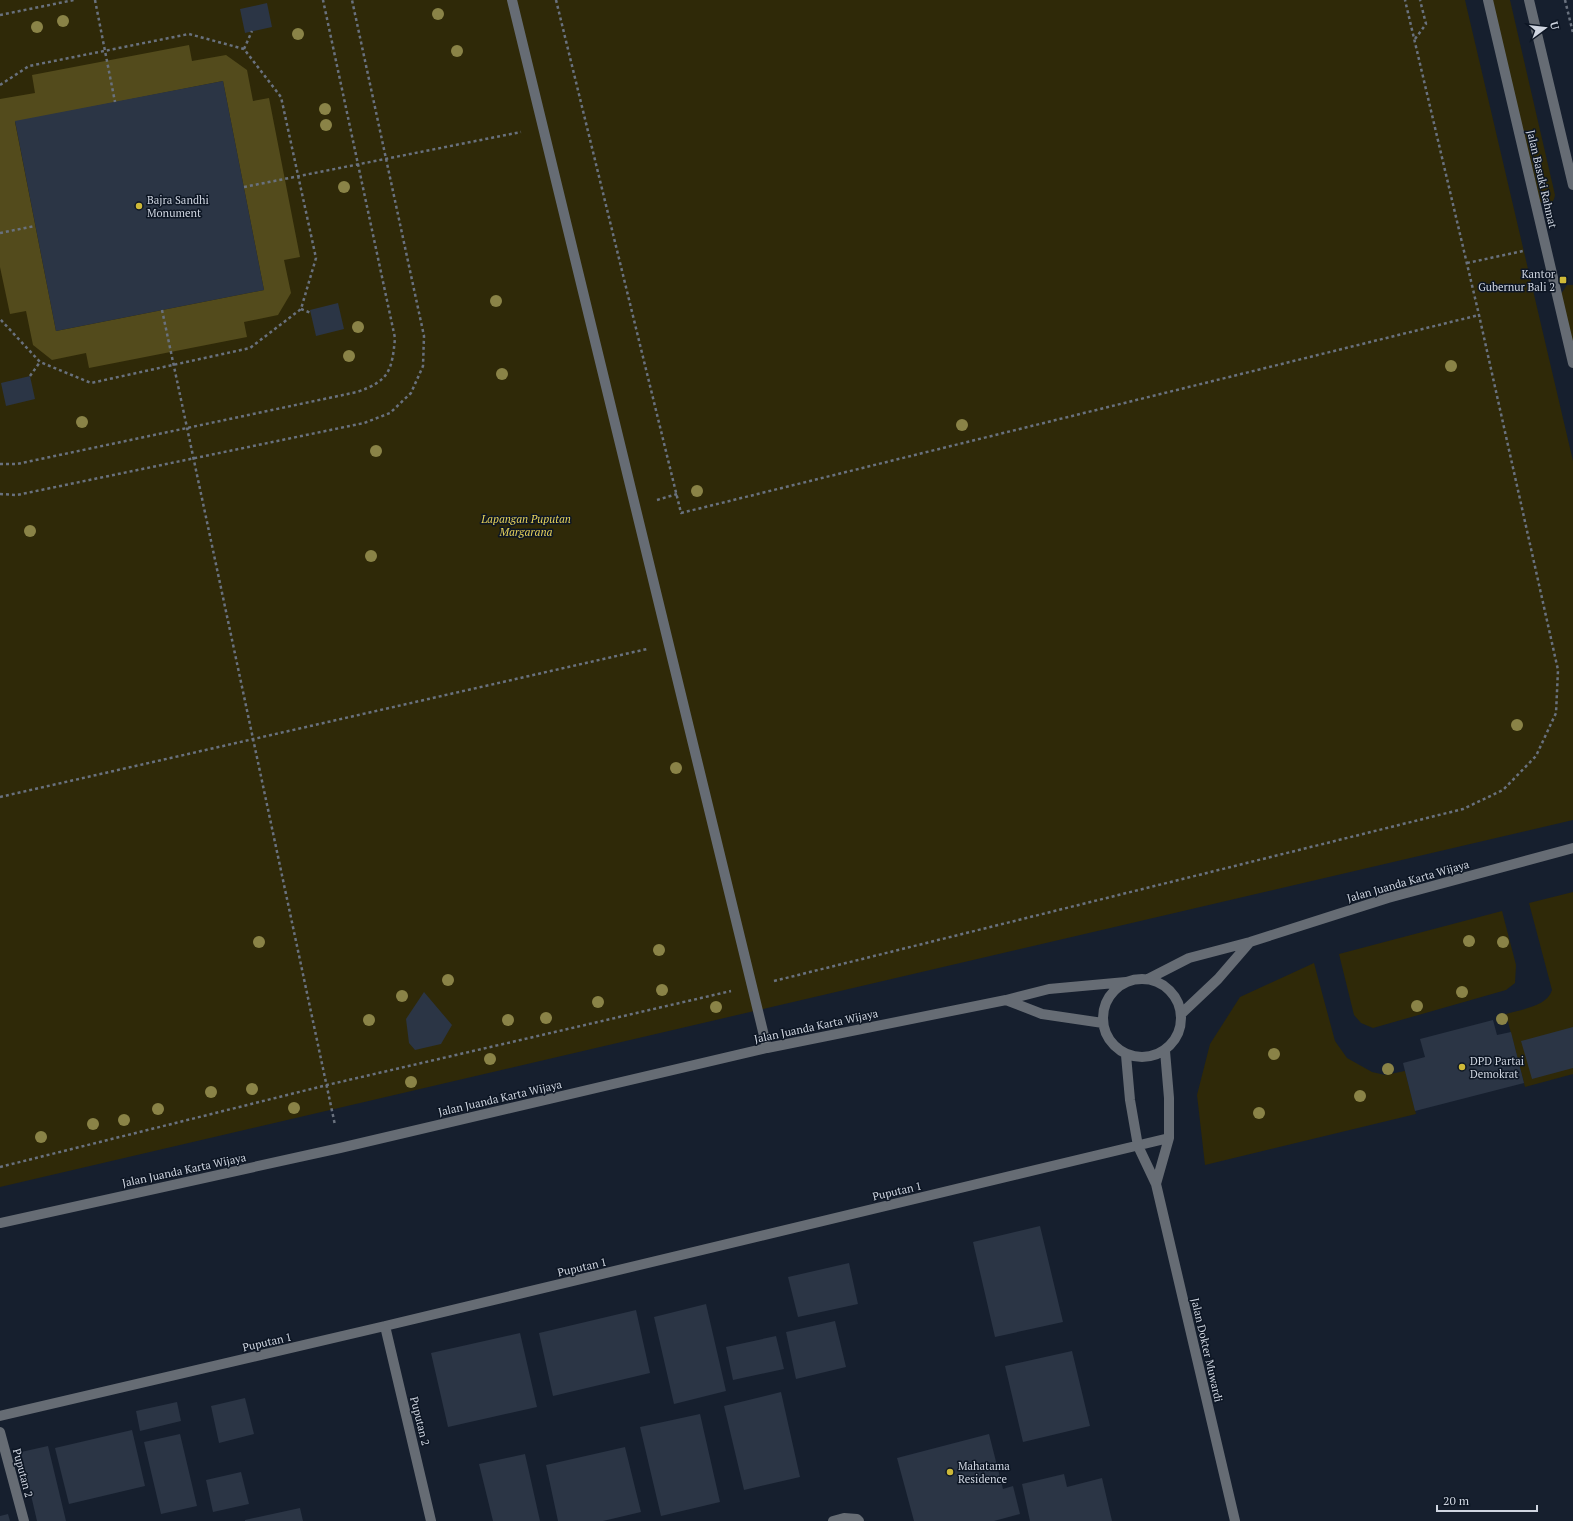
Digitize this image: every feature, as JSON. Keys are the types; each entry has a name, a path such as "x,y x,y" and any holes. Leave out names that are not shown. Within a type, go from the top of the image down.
{"street":[{"path":"512,0 767,1048"},
{"name":"Jalan Basuki Rahmat","path":"1488,0 1573,363"},
{"path":"1529,0 1573,184"},
{"name":"Jalan Juanda Karta Wijaya","path":"1148,979 1190,958 1250,942 1381,900 1573,848"},
{"path":"1181,1014 1218,979 1250,942"},
{"path":"1137,979 1148,979 1166,988 1174,995 1181,1014 1177,1035 1172,1044 1165,1051 1146,1058 1126,1055 1115,1048 1107,1037 1102,1023 1104,1008 1109,995 1126,982 1137,979"},
{"name":"Jalan Juanda Karta Wijaya","path":"0,1223 340,1148 767,1048 1006,1000 1049,989 1126,982"},
{"path":"1006,1000 1042,1014 1102,1023"},
{"name":"Jalan Dokter Muwardi","path":"1156,1184 1169,1138 1169,1098 1165,1051"},
{"name":"Jalan Dokter Muwardi","path":"1126,1055 1130,1100 1138,1146 1156,1184 1235,1521"},
{"name":"Puputan 1","path":"0,1416 384,1326 1169,1138"},
{"name":"Puputan 2","path":"384,1326 431,1521"},
{"name":"Puputan 2","path":"0,1432 24,1521"},
{"path":"833,1521 851,1518 859,1521"}],"path":[{"path":"0,15 74,0"},
{"path":"95,0 116,102"},
{"path":"0,464 17,464 357,392 374,386 386,376 393,360 395,338 323,0"},
{"path":"0,494 17,495 364,423 390,413 411,393 423,366 424,336 352,0"},
{"path":"556,0 682,513 1479,316"},
{"path":"0,1167 327,1085 752,986 1463,809 1503,790 1536,756 1556,712 1558,670 1467,263 1405,0"},
{"path":"1414,39 1426,24 1420,0"},
{"path":"1565,0 1573,34"},
{"path":"244,49 252,31"},
{"path":"0,85 29,66 190,34 244,49 282,97 316,258 300,309 250,348 91,383 40,362 0,319"},
{"path":"244,187 543,128"},
{"path":"0,233 35,226"},
{"path":"1467,263 1510,254"},
{"path":"300,309 311,313"},
{"path":"162,310 186,429 340,1148"},
{"path":"30,376 40,362"},
{"path":"0,796 253,740 669,644"}],"green space":[{"name":"Lapangan Puputan Margarana","path":"0,0 1465,0 1573,461 1573,820 0,1187"},
{"path":"1492,0 1510,0 1555,195 1553,201 1549,205 1544,205 1539,200"},
{"path":"1567,285 1573,285 1573,344 1561,294"},
{"path":"1573,892 1573,1074 1525,1087 1506,1014 1539,1004 1549,996 1552,990 1529,903"},
{"path":"1502,911 1516,965 1515,983 1506,990 1373,1028 1361,1023 1354,1015 1339,954"},
{"path":"1314,963 1335,1041 1347,1058 1372,1072 1385,1075 1405,1071 1416,1114 1205,1165 1197,1095 1210,1044 1240,997"}],"shaded area":[{"path":"189,45 192,61 226,55 247,70 253,101 269,98 300,257 284,260 291,293 278,315 244,322 247,337 89,368 86,353 52,360 33,345 26,311 10,314 0,267 0,99 35,93 32,75","holes":["223,81 264,290 56,331 15,122"]}],"building":[{"path":"267,3 272,27 245,33 240,9"},
{"name":"Bajra Sandhi Monument","path":"223,81 264,290 56,331 15,121"},
{"path":"338,303 344,329 316,336 310,310"},
{"path":"30,376 35,399 6,406 1,383"},
{"path":"424,992 452,1025 441,1044 415,1050 409,1043 406,1019"},
{"name":"DPD Partai Demokrat","path":"1493,1020 1497,1035 1511,1032 1524,1083 1415,1111 1403,1063 1425,1057 1420,1039"},
{"path":"1573,1027 1573,1068 1532,1079 1521,1041"},
{"path":"1040,1226 1063,1322 995,1337 973,1242"},
{"path":"849,1263 858,1304 798,1317 788,1277"},
{"path":"706,1304 726,1391 674,1404 654,1317"},
{"path":"636,1310 650,1373 553,1396 539,1333"},
{"path":"835,1321 846,1367 796,1379 786,1332"},
{"path":"520,1333 537,1407 448,1427 431,1353"},
{"path":"776,1336 784,1369 733,1380 726,1347"},
{"path":"1072,1351 1090,1426 1023,1442 1005,1366"},
{"path":"781,1392 800,1477 744,1490 724,1406"},
{"path":"245,1398 254,1434 219,1443 211,1406"},
{"path":"177,1402 181,1421 140,1431 136,1411"},
{"path":"700,1414 720,1502 661,1516 640,1427"},
{"path":"132,1430 145,1486 69,1504 55,1448"},
{"path":"180,1434 197,1506 161,1514 144,1442"},
{"name":"Mahatama Residence","path":"989,1434 1003,1489 1013,1486 1020,1514 994,1521 914,1521 897,1458"},
{"path":"48,1446 66,1521 37,1521 21,1452"},
{"path":"625,1447 641,1512 603,1521 558,1521 546,1465"},
{"path":"525,1454 540,1521 493,1521 479,1464"},
{"path":"241,1472 249,1504 213,1512 206,1480"},
{"path":"1064,1474 1067,1487 1102,1478 1112,1521 1030,1521 1022,1484"},
{"path":"300,1508 303,1521 245,1521 245,1520"},
{"path":"8,1514 10,1521 0,1521 0,1516"}],"place":[{"name":"Bajra Sandhi Monument","path":"139,206"},
{"name":"Kantor Gubernur Bali 2","path":"1563,280"},
{"name":"DPD Partai Demokrat","path":"1462,1067"},
{"name":"Mahatama Residence","path":"950,1472"}]}
